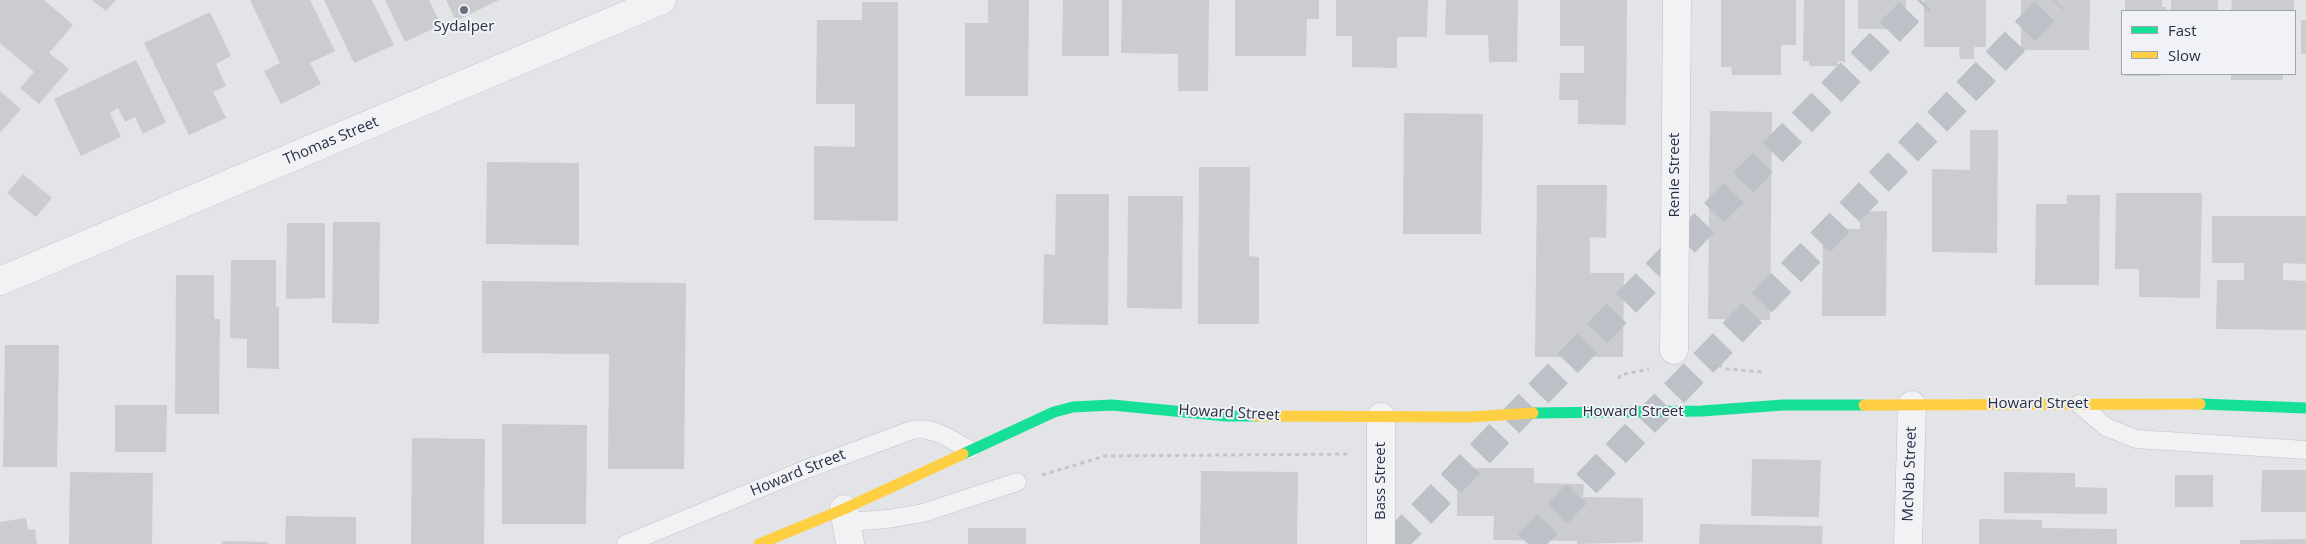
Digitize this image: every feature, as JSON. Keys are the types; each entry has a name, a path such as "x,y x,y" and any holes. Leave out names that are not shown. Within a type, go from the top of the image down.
{"street":[{"name":"Thomas Street","path":"0,282 662,0"},
{"name":"Renie Street","path":"1674,342 1677,0"},
{"name":"Howard Street","path":"759,544 847,525 970,450 1059,410 1096,405 1151,407 1226,416 1381,417 1469,417 1549,412 1702,412 1783,405 2241,404 2306,408"},
{"name":"McNab Street","path":"1908,544 1912,405"},
{"name":"Bass Street","path":"1381,417 1381,544"}],"lane":[{"path":"2079,404 2106,428 2136,439 2306,450"},
{"name":"Howard Street","path":"626,544 804,470 912,430 925,429 937,432 970,450"},
{"path":"847,525 923,513 1017,482"}],"path":[{"path":"1674,342 1719,367 1737,371 1783,372 1783,405"},
{"path":"1017,482 1105,456 1381,454"}],"building":[{"path":"0,0 44,0 73,25 49,53 69,69 39,104 20,88 34,72 0,43"},
{"path":"92,0 116,0 106,11"},
{"path":"250,0 310,0 335,51 310,63 321,84 281,104 264,71 280,63"},
{"path":"324,0 372,0 394,45 354,63"},
{"path":"385,0 429,0 441,25 405,42"},
{"name":"Sydalper","path":"446,0 499,0 456,21"},
{"path":"988,0 1029,0 1028,96 965,96 965,23 988,23"},
{"path":"1063,0 1109,0 1109,56 1062,56"},
{"path":"1122,0 1209,0 1208,91 1178,91 1178,54 1121,53"},
{"path":"1235,0 1319,0 1319,19 1307,19 1306,56 1235,56"},
{"path":"1336,0 1428,0 1427,37 1397,37 1397,68 1352,67 1352,36 1336,36"},
{"path":"1446,0 1518,0 1517,62 1489,62 1488,35 1445,35"},
{"path":"1560,0 1627,0 1626,125 1578,124 1578,100 1559,100 1560,73 1584,73 1584,46 1560,46"},
{"path":"1721,0 1796,0 1796,45 1781,45 1781,75 1732,75 1731,67 1721,67"},
{"path":"1804,0 1845,0 1845,62 1838,61 1838,66 1809,66 1809,61 1803,61"},
{"path":"1858,0 1906,0 1906,29 1858,29"},
{"path":"1924,0 1986,0 1986,47 1974,47 1974,59 1960,59 1959,47 1924,47"},
{"path":"2021,0 2090,0 2089,50 2021,50"},
{"path":"2125,0 2162,0 2162,7 2166,7 2166,10 2125,10"},
{"path":"2171,0 2218,0 2218,10 2171,10"},
{"path":"2232,0 2294,0 2294,10 2231,10"},
{"path":"862,2 898,2 898,221 814,220 814,146 855,147 855,104 816,104 817,20 862,20"},
{"path":"210,12 231,56 216,64 226,86 213,92 226,118 189,135 144,43"},
{"path":"2301,20 2306,20 2306,54 2301,54"},
{"path":"136,60 166,122 143,134 135,117 125,122 118,108 110,113 121,137 81,156 54,99"},
{"path":"2125,75 2161,75 2161,76"},
{"path":"2231,75 2283,75 2283,80 2231,80"},
{"path":"0,91 21,109 0,133"},
{"path":"1710,111 1772,112 1770,320 1708,319"},
{"path":"1404,113 1483,114 1481,234 1403,234"},
{"path":"1970,130 1998,130 1997,253 1932,252 1932,169 1970,170"},
{"path":"487,162 579,163 579,245 486,244"},
{"path":"1199,167 1250,167 1249,256 1259,257 1259,324 1198,324"},
{"path":"23,174 52,198 36,217 7,193"},
{"path":"1537,185 1607,185 1606,238 1590,237 1590,273 1624,273 1623,357 1535,357"},
{"path":"2116,193 2202,193 2200,298 2139,297 2139,269 2115,269"},
{"path":"1056,194 1109,194 1108,325 1043,324 1044,254 1055,255"},
{"path":"2067,195 2100,195 2099,285 2035,285 2036,204 2067,204"},
{"path":"1128,196 1183,196 1182,309 1127,308"},
{"path":"1887,211 1886,316 1822,316 1823,229 1860,229 1860,212"},
{"path":"2212,216 2306,216 2306,264 2283,263 2283,280 2306,281 2306,330 2216,329 2217,280 2244,280 2244,263 2212,263"},
{"path":"333,222 380,222 379,324 332,323"},
{"path":"287,223 325,223 325,298 286,299"},
{"path":"231,260 276,260 276,307 279,307 279,369 247,368 247,339 230,338"},
{"path":"176,275 214,275 214,319 220,319 219,414 175,414"},
{"path":"482,281 686,283 684,469 608,469 609,354 482,353"},
{"path":"5,345 59,345 57,467 3,467"},
{"path":"115,405 167,405 166,452 115,452"},
{"path":"502,424 587,425 586,524 502,524"},
{"path":"412,438 485,439 484,544 411,544"},
{"path":"1752,459 1821,460 1819,517 1751,516"},
{"path":"1457,468 1534,468 1534,483 1584,484 1583,497 1643,498 1643,542 1577,544 1577,541 1493,540 1494,516 1457,516"},
{"path":"2262,470 2306,470 2306,512 2261,512"},
{"path":"1201,471 1298,472 1297,544 1200,544"},
{"path":"70,472 153,473 152,544 69,544"},
{"path":"2004,472 2075,473 2075,487 2107,488 2107,514 2004,513"},
{"path":"2175,475 2213,475 2213,507 2175,507"},
{"path":"286,516 356,517 356,544 285,544"},
{"path":"26,518 28,530 35,529 37,544 0,544 0,522"},
{"path":"1979,519 2042,520 2042,528 2117,529 2117,544 1979,544"},
{"path":"1700,524 1823,526 1822,544 1699,544"},
{"path":"968,528 1026,528 1026,544 968,544"},
{"path":"2306,539 2306,544 2240,544 2240,540"},
{"path":"222,541 268,542 268,544 222,544"}],"tunnel":[{"path":"1392,544 1921,0"},
{"path":"1528,544 2055,0"}],"traffic: fast":[{"path":"2200,404 2306,408"},
{"path":"963,454 1054,412 1073,407 1112,405 1226,416 1256,416"},
{"path":"1533,413 1702,411 1783,405 1864,405"}],"traffic: slow":[{"path":"1864,405 2200,404"},
{"path":"1256,416 1469,417 1533,413"},
{"path":"759,544 844,509 963,454"}],"place":[{"name":"Sydalper","path":"464,10"}]}
